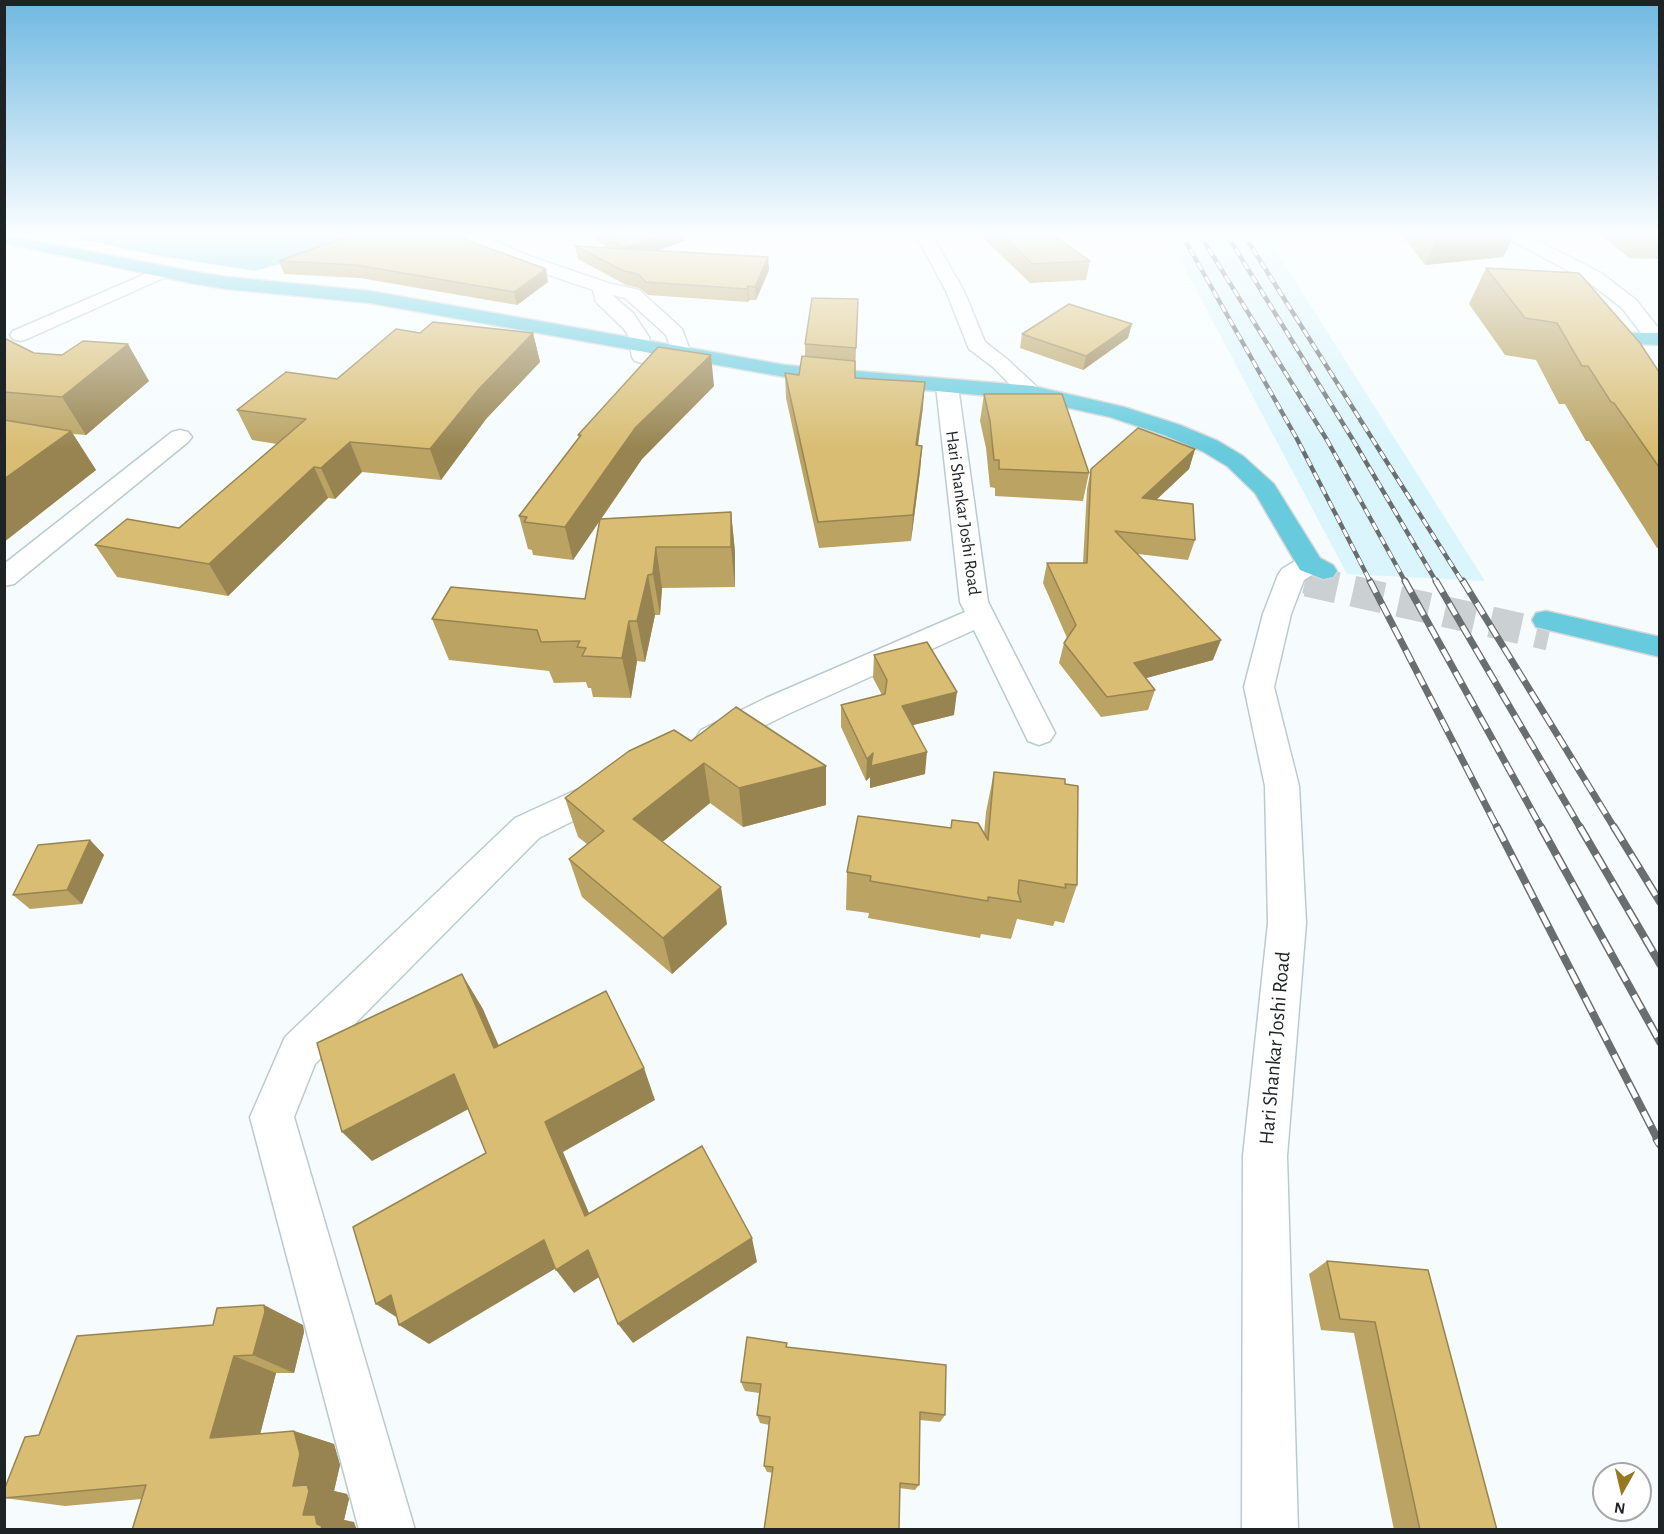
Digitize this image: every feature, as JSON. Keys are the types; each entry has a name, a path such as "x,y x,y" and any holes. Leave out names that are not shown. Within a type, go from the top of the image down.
{"main road":[{"path":"360,307 684,358 847,387 947,389 1037,398 1116,412 1172,430 1210,446 1235,461 1265,489 1302,570"},
{"path":"1618,339 1658,341"},
{"path":"1618,339 1630,357"},
{"path":"1037,398 1096,414 1191,447 1220,464 1237,478 1259,518"},
{"path":"1659,648 1548,627 1659,662"}],"street":[{"path":"20,335 84,307"},
{"path":"613,307 626,317 634,328 641,351"},
{"path":"646,307 675,333 684,358"},
{"path":"961,307 976,345 1037,398"},
{"path":"1631,307 1658,341"},
{"path":"1602,322 1618,339"},
{"name":"Hari Shankar Joshi Road","path":"947,389 974,602 1039,733"},
{"path":"4,578 180,437"},
{"name":"Hari Shankar Joshi Road","path":"1270,1530 1265,1156 1287,923 1282,786 1259,687 1277,614 1302,570"},
{"path":"683,752 777,706 981,616"},
{"path":"387,1530 272,1117 300,1051 527,828 641,772"}],"shaded area":[{"path":"1205,307 1311,307 1485,581 1347,574"}],"building":[{"path":"811,307 858,307 856,348 805,344"},
{"path":"1065,307 1077,307 1132,324 1086,356 1022,334"},
{"path":"1516,307 1608,307 1640,343 1659,372 1659,467 1614,403 1611,402 1588,366 1582,366 1557,323 1525,318"},
{"path":"433,322 533,333 478,390 430,449 350,442 321,468 314,467 209,564 95,545 127,519 179,528 306,419 237,410 286,372 337,379 396,329 420,333"},
{"path":"4,338 34,353 62,355 83,341 128,344 62,397 4,392"},
{"path":"658,347 711,355 636,427 565,527 524,522 527,517 519,516 581,435 578,435"},
{"path":"802,356 855,361 855,378 925,382 916,445 922,446 913,515 818,522 785,373 799,375"},
{"path":"984,394 1062,394 1089,473 999,469 999,460 994,460 990,421"},
{"path":"4,420 71,431 4,479"},
{"path":"1138,428 1195,449 1142,498 1193,504 1195,540 1115,531 1221,640 1134,663 1155,690 1107,697 1064,643 1076,625 1047,563 1087,563 1091,469"},
{"path":"731,512 731,547 656,547 653,574 648,575 637,621 629,621 622,658 582,656 586,648 577,647 580,641 541,642 537,630 432,619 451,587 585,599 600,519"},
{"path":"927,642 957,692 902,706 927,752 871,766 873,753 867,759 841,705 885,694 887,680 874,655"},
{"path":"736,707 826,766 739,788 704,763 633,819 721,887 663,938 569,859 604,831 565,798 629,751 674,730 691,741"},
{"path":"994,772 1065,779 1065,784 1078,786 1077,885 1065,884 1066,888 1019,880 1018,893 1021,902 988,897 988,901 870,881 871,876 847,872 858,816 951,828 952,820 978,823 988,840"},
{"path":"90,840 67,890 13,895 38,845"},
{"path":"462,974 494,1048 606,991 644,1068 545,1122 585,1216 702,1146 752,1238 618,1324 588,1250 556,1270 544,1240 399,1325 391,1295 376,1304 353,1227 486,1153 454,1074 342,1132 317,1043"},
{"path":"1327,1261 1428,1270 1497,1530 1420,1530 1375,1322 1340,1319"},
{"path":"264,1305 265,1312 253,1355 234,1356 210,1438 294,1431 300,1454 293,1486 307,1485 309,1491 303,1515 315,1515 317,1524 322,1526 321,1530 132,1530 146,1485 4,1498 4,1490 25,1437 39,1435 77,1336 213,1325 217,1308"},
{"path":"747,1337 787,1343 786,1347 946,1365 945,1415 920,1412 919,1485 900,1483 899,1530 764,1530 773,1467 764,1466 770,1417 757,1415 761,1384 741,1382"}],"tunnel":[{"path":"1305,581 1314,583"},
{"path":"1307,581 1549,635"}],"railway":[{"path":"1222,307 1297,439 1371,583"},
{"path":"1244,307 1327,440 1406,583"},
{"path":"1271,307 1437,583"},
{"path":"1289,307 1463,583"},
{"path":"1370,581 1498,829"},
{"path":"1405,581 1542,829"},
{"path":"1436,581 1581,829"},
{"path":"1463,581 1615,829"},
{"path":"1497,827 1658,1140"},
{"path":"1541,827 1660,1042"},
{"path":"1580,827 1660,964"},
{"path":"1614,827 1660,902"},
{"path":"1657,1139 1660,1144"}]}
